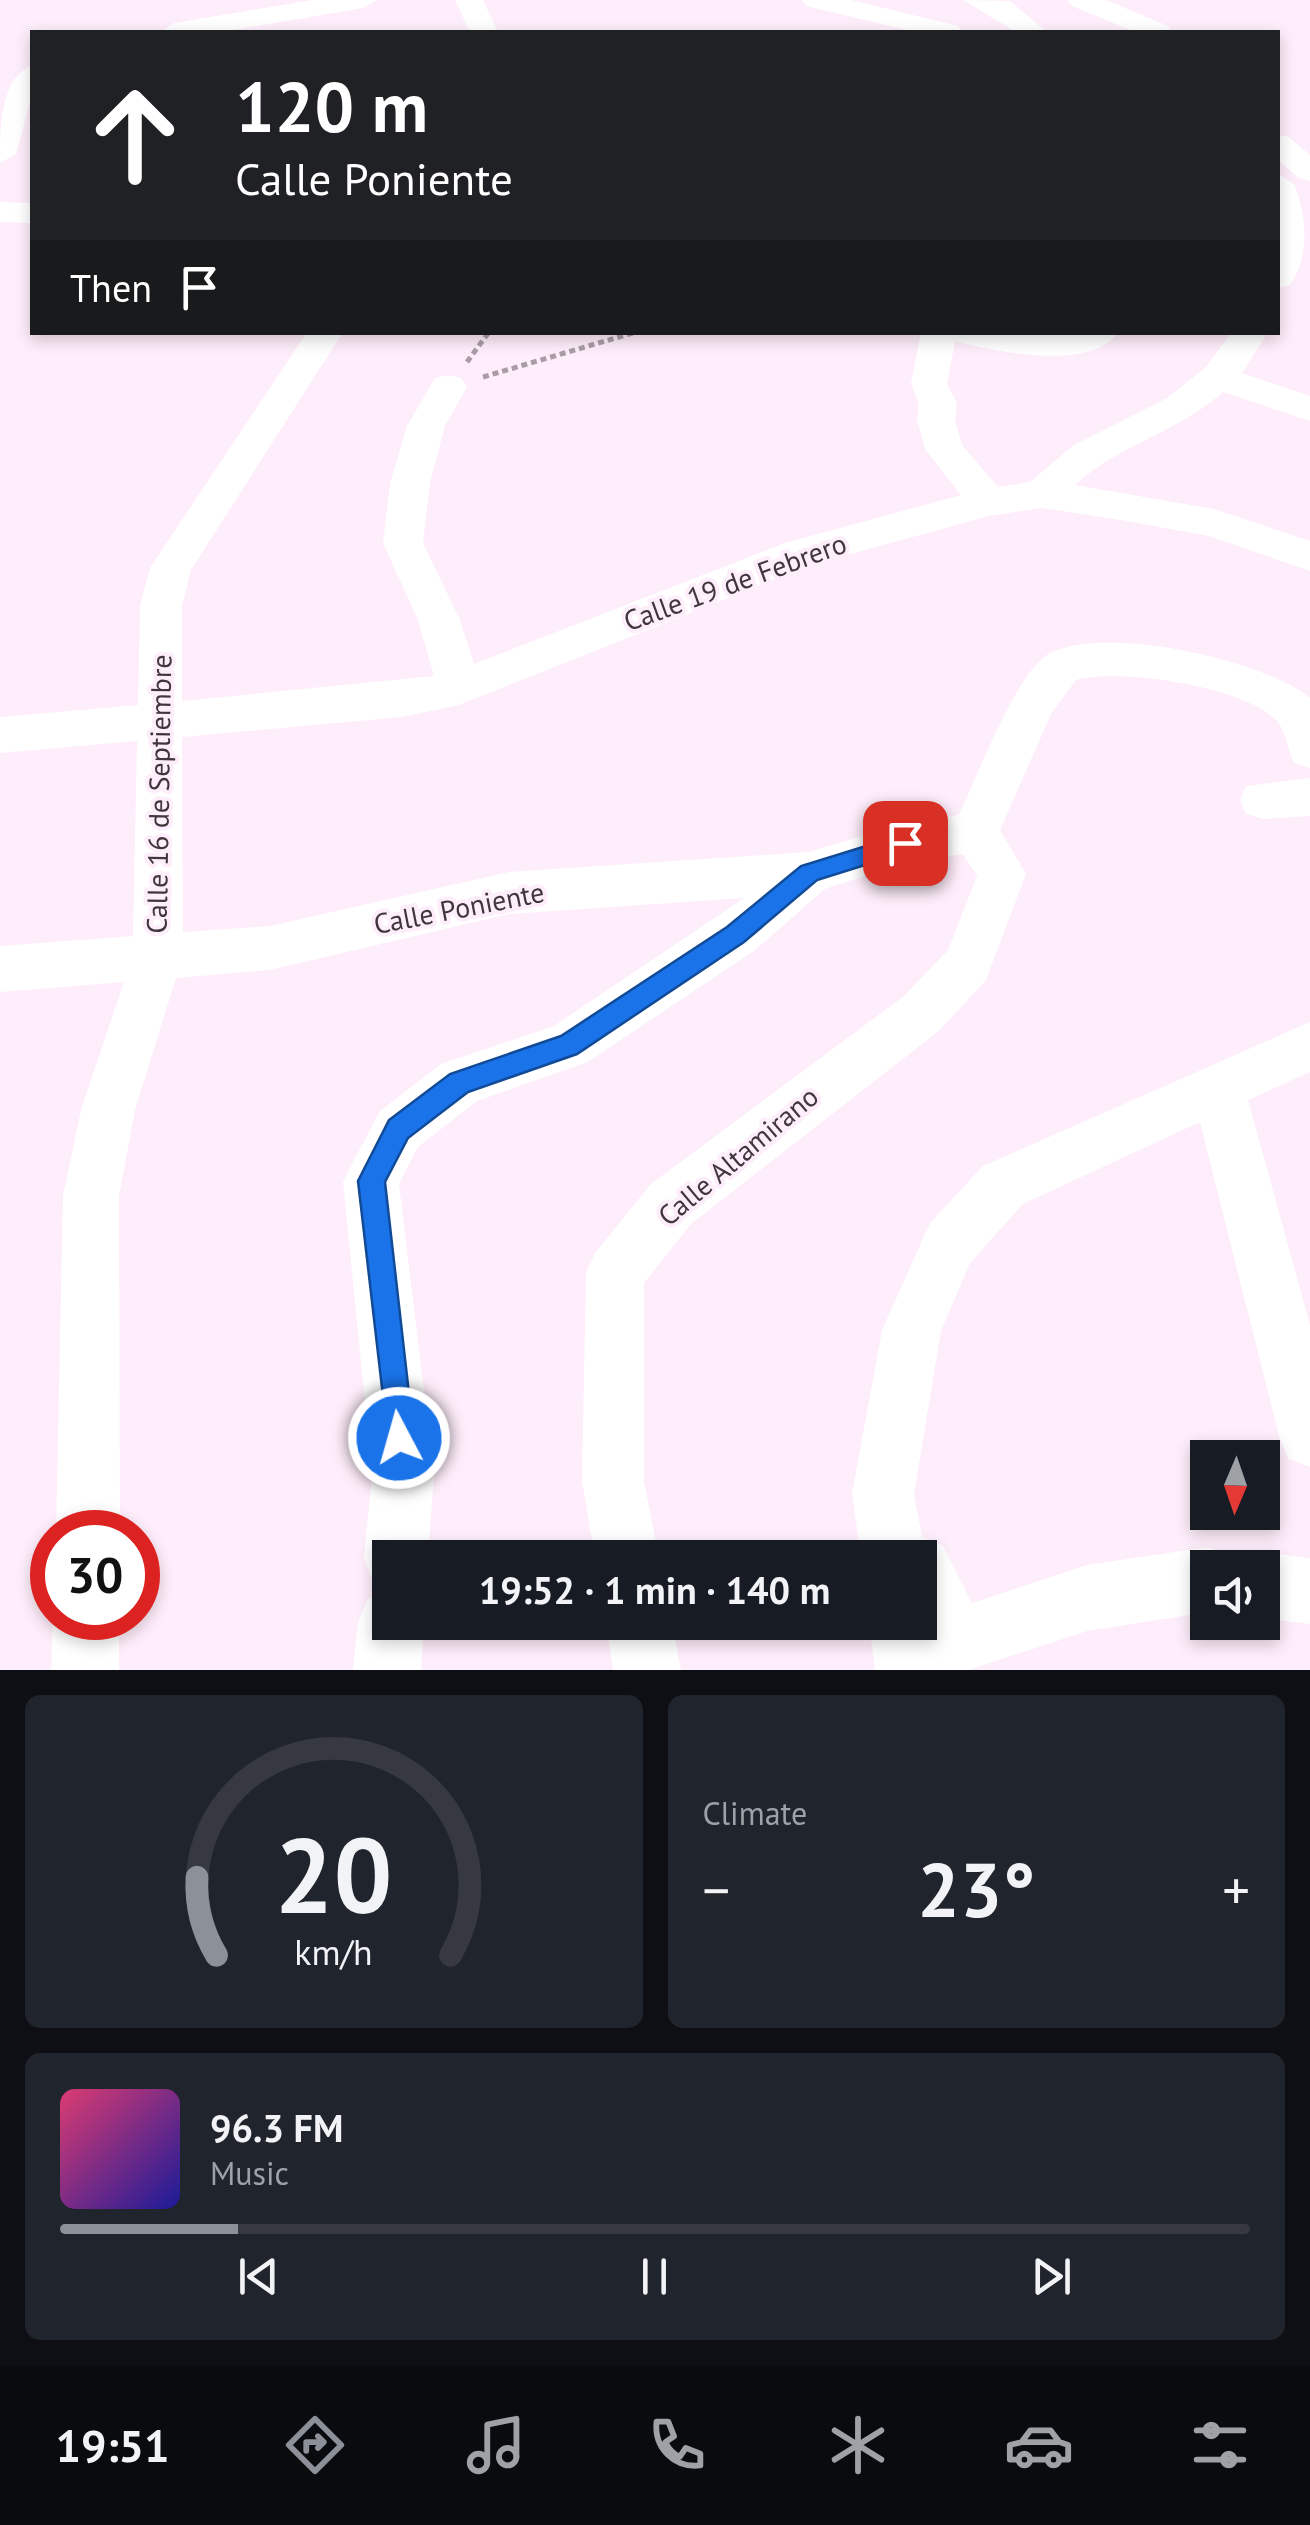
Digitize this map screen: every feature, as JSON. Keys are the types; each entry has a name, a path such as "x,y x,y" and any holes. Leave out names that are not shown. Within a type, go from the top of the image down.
{"street":[{"path":"164,30 174,0"},
{"path":"186,30 363,0"},
{"path":"469,0 479,30"},
{"path":"816,0 940,30"},
{"path":"976,0 1000,7 1030,30"},
{"path":"1082,0 1153,30"},
{"path":"0,154 12,100 30,78"},
{"path":"1280,146 1310,172"},
{"path":"0,170 30,169"},
{"path":"1280,188 1291,272"},
{"path":"0,212 30,213"},
{"name":"Calle 16 de Septiembre","path":"88,1510 91,1196 108,1110 158,954 161,606 171,568 322,335"},
{"path":"938,335 929,384 938,403 936,420 944,449 988,502"},
{"path":"976,335 1017,344 1068,347 1094,335"},
{"path":"1041,494 1084,456 1184,408 1220,378 1248,335"},
{"path":"1220,378 1310,408"},
{"path":"448,387 432,413 415,464 403,543 438,620 459,688"},
{"name":"Calle 19 de Febrero","path":"0,735 160,718 402,700 459,688 799,553 988,502 1041,494 1214,523 1310,556"},
{"name":"Calle Altamirano","path":"623,1540 612,1482 614,1273 670,1204 839,1072 922,1013 968,964 989,853 1034,705 1061,666 1101,658 1167,665 1227,680 1280,699 1295,710 1310,750"},
{"path":"1262,800 1310,797"},
{"name":"Calle Poniente","path":"0,968 270,948 509,893 809,873 905,843 989,853"},
{"path":"398,1540 403,1474 371,1181 398,1129 460,1082 568,1046 736,935 809,873"},
{"path":"889,1540 883,1494 912,1330 950,1243 1002,1185 1310,1046"},
{"path":"1218,1088 1310,1436"},
{"path":"883,1494 905,1540"},
{"path":"923,1657 1087,1598 1190,1582"},
{"path":"1280,1588 1310,1591"},
{"path":"85,1670 86,1640"},
{"path":"387,1670 390,1640"},
{"path":"641,1640 647,1670"}],"path":[{"path":"448,387 626,335"}],"route":[{"path":"399,1438 371,1181 398,1129 460,1082 568,1046 736,935 809,873 905,843"}]}
